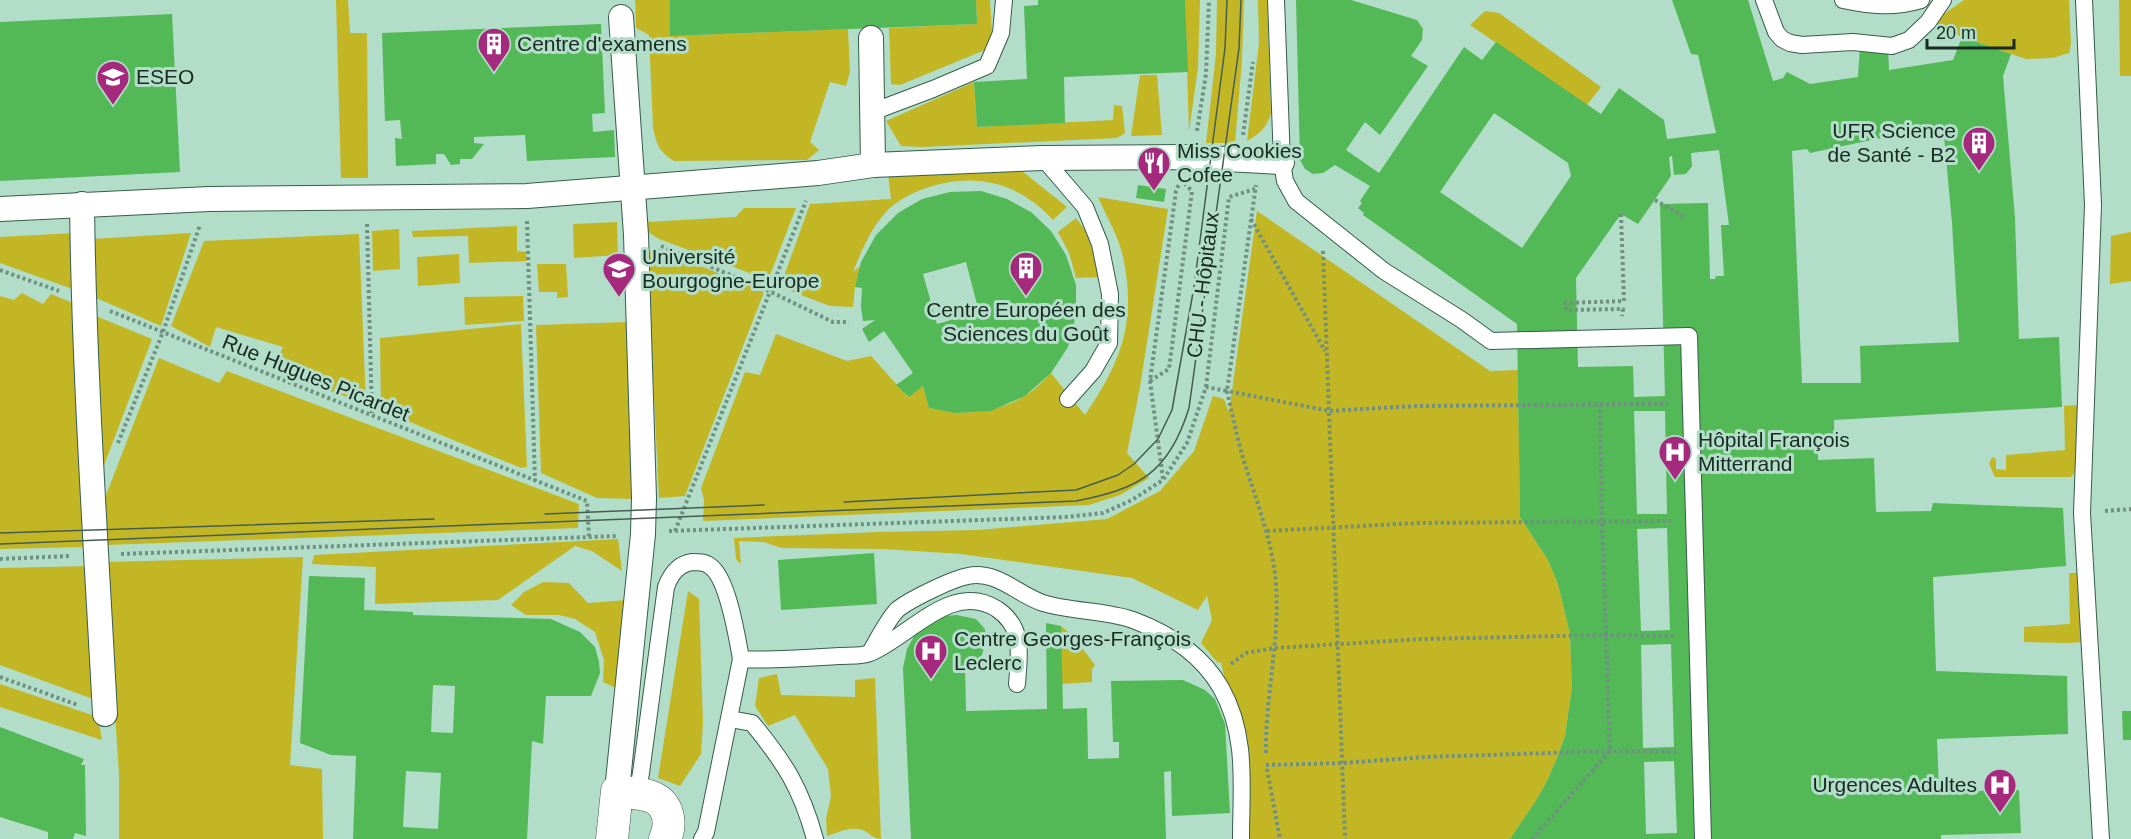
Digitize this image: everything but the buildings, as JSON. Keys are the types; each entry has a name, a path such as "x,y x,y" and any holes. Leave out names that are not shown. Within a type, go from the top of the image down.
{"street":[{"path":"612,839 627,793 644,498 636,235 620,8"},
{"path":"871,38 873,165"},
{"path":"0,209 209,199 527,196 818,173 873,165 1043,158 1188,157 1260,161"},
{"path":"82,204 83,300 92,508 105,714"},
{"path":"627,793 653,797 666,810 670,828 665,839"}],"lane":[{"path":"872,112 987,66 1001,33 1004,0"},
{"path":"1276,0 1260,161 1285,181 1296,201 1384,271 1491,341 1689,336 1703,839"},
{"path":"1764,0 1776,32 1790,43 1802,45 1853,42 1892,46 1909,40 1928,22 1943,0"},
{"path":"1844,0 1881,7 1900,6 1921,0"},
{"path":"2085,0 2092,205 2082,513 2101,839"},
{"path":"1043,158 1085,207 1100,244 1110,294 1109,343 1093,371 1068,399"},
{"path":"627,793 643,765 666,587 670,576 679,567 688,563 700,562 710,565 718,574 729,601 741,659 706,832 702,839"},
{"path":"869,654 897,609 951,580 971,575 995,578 1042,603 1132,620 1184,645 1213,676 1236,721 1242,757 1241,839"},
{"path":"741,659 763,660 869,654 945,606 961,600 989,604 1007,616 1020,642 1017,684"},
{"path":"730,719 752,723 788,770 799,791 814,839"}],"path":[{"path":"0,559 1066,517 1103,513 1132,500 1163,480 1150,381 1176,191 1199,126 1206,74 1209,0"},
{"path":"1254,61 1260,161 1227,391 1243,458 1267,531 1275,574 1277,617 1275,648 1265,724 1266,765 1280,839"},
{"path":"675,531 818,173"},
{"name":"CHU - Hôpitaux","path":"1163,480 1187,443 1206,387 1229,197 1255,189"},
{"name":"CHU - Hôpitaux","path":"1150,381 1169,369 1192,191"},
{"path":"527,196 535,481"},
{"path":"114,453 163,332 209,199"},
{"path":"367,199 372,416"},
{"path":"1655,200 1686,218"},
{"path":"1611,316 1623,315 1623,309 1566,310 1565,303 1624,301 1621,214"},
{"path":"1251,219 1327,354"},
{"path":"1322,221 1344,839"},
{"path":"636,235 769,291 833,322 849,322"},
{"name":"Rue Hugues Picardet","path":"0,270 83,300 588,501 589,537"},
{"path":"1206,387 1330,411 1415,406 1691,404"},
{"path":"1532,839 1610,751 1600,405"},
{"path":"1267,531 1418,523 1694,521"},
{"path":"1213,676 1246,653 1275,648 1338,646 1423,639 1605,635 1697,637"},
{"path":"0,677 105,714"},
{"path":"1266,765 1610,751 1700,753"}],"shaded area":[{"path":"336,0 348,0 350,33 367,33 368,178 341,178"},
{"path":"635,0 670,0 670,36 848,29 850,72 846,86 830,82 810,142 819,150 807,160 674,161 669,157 659,148 653,128 649,35 636,28"},
{"path":"976,0 990,0 992,34 985,50 900,85 891,84 889,28 977,24"},
{"path":"1185,0 1200,0 1198,67 1189,132"},
{"path":"1217,0 1244,0 1235,143 1206,143 1216,54"},
{"path":"1258,0 1267,0 1271,113 1262,130 1247,141 1259,43"},
{"path":"1964,0 2069,0 2071,44 2069,53 2053,58 2026,59 1962,37 1931,23"},
{"path":"2119,0 2131,0 2131,76 2120,76"},
{"path":"1485,11 1499,13 1601,87 1587,105 1470,25"},
{"path":"1140,75 1157,75 1162,135 1131,136"},
{"path":"974,82 977,127 1113,120 1114,105 1122,106 1125,133 1117,138 923,147 901,146 886,121"},
{"path":"1022,171 1067,207 1053,220 1028,199 1001,186 972,181 940,184 907,196 890,208 878,222 853,272 860,266 853,307 830,306 780,287 810,204 891,199 888,174"},
{"path":"1098,197 1168,209 1140,387 1127,453 1149,478 1120,495 1089,505 703,521 704,500 701,488 745,372 760,375 776,334 847,361 871,356 908,397 923,386 929,408 954,412 977,412 1000,407 1027,395 1051,373 1085,415 1098,396 1117,359 1127,322 1127,280 1123,257"},
{"path":"744,208 796,208 768,280 659,239 648,232 647,222 736,217"},
{"path":"1257,211 1490,371 1518,370 1520,517 1548,560 1558,584 1570,634 1572,687 1565,736 1557,758 1535,802 1510,839 1248,839 1245,775 1221,662 1218,663 1201,643 1212,620 1207,596 1198,610 1132,578 961,554 883,549 781,548 764,542 739,541 741,564 736,559 734,538 978,530 1107,519 1160,491 1194,451 1213,396 1224,399 1229,412"},
{"path":"1076,218 1085,230 1103,277 1076,278 1069,253 1058,232"},
{"path":"617,222 618,255 574,258 573,224"},
{"path":"517,226 517,251 526,252 527,261 469,263 468,236 413,237 412,231"},
{"path":"399,229 400,269 373,271 372,231"},
{"path":"2131,232 2131,281 2110,284 2111,236"},
{"path":"75,233 78,291 0,263 0,237"},
{"path":"191,233 161,326 94,297 92,239"},
{"path":"359,234 366,404 273,370 283,347 216,327 210,347 171,326 204,241"},
{"path":"654,247 764,292 685,496 659,498 647,255"},
{"path":"459,254 460,283 418,286 417,257"},
{"path":"537,264 566,264 568,297 557,298 557,292 539,292"},
{"path":"22,293 43,304 51,294 78,305 86,547 0,549 0,296 14,300"},
{"path":"523,296 524,321 465,325 464,297"},
{"path":"96,316 152,339 100,476"},
{"path":"627,322 634,499 597,498 541,473 536,325"},
{"path":"521,324 527,467 521,468 381,410 380,338"},
{"path":"159,358 219,383 227,371 579,504 578,528 107,545 103,503"},
{"path":"2079,405 2080,466 2071,477 1995,477 1989,464 1992,457 1996,459 1996,469 2006,470 2006,455 2065,450 2064,406"},
{"path":"618,539 622,571 592,551 575,546 498,600 375,604 376,567 312,564 314,555"},
{"path":"303,557 290,765 322,769 323,839 119,839 119,774 105,562"},
{"path":"91,566 104,703 0,665 0,568"},
{"path":"2069,573 2082,573 2082,642 2024,642 2024,627 2070,624"},
{"path":"543,582 569,583 588,603 627,600 620,690 603,682 604,660 595,632 575,619 559,615 526,615 511,605 524,592"},
{"path":"688,591 699,599 703,723 701,754 680,786 658,778"},
{"path":"1061,626 1072,635 1095,665 1092,669 1092,682 1062,684"},
{"path":"777,674 781,695 855,697 855,680 875,678 881,839 863,830 854,829 827,836 826,819 831,796 828,769 795,715 768,726 755,706 759,678"},
{"path":"0,684 98,717 102,740 0,707"}],"tram line":[{"path":"844,502 1076,490 1118,475 1134,464 1158,439 1172,410 1194,287 1225,48 1227,0"},
{"path":"0,544 1076,501 1117,491 1149,474 1161,463 1172,448 1189,408 1239,48 1241,0"},
{"path":"545,514 764,505"},
{"path":"0,533 434,519"}],"place":[{"name":"Centre d'examens","path":"494,73"},
{"name":"ESEO","path":"113,106"},
{"name":"UFR Science de Santé - B2","path":"1979,172"},
{"name":"Miss Cookies Cofee","path":"1154,192"},
{"name":"Centre Européen des Sciences du Goût","path":"1026,297"},
{"name":"Université Bourgogne-Europe","path":"619,298"},
{"name":"Hôpital François Mitterrand","path":"1675,481"},
{"name":"Centre Georges-François Leclerc","path":"931,680"},
{"name":"Urgences Adultes","path":"2000,814"}]}
